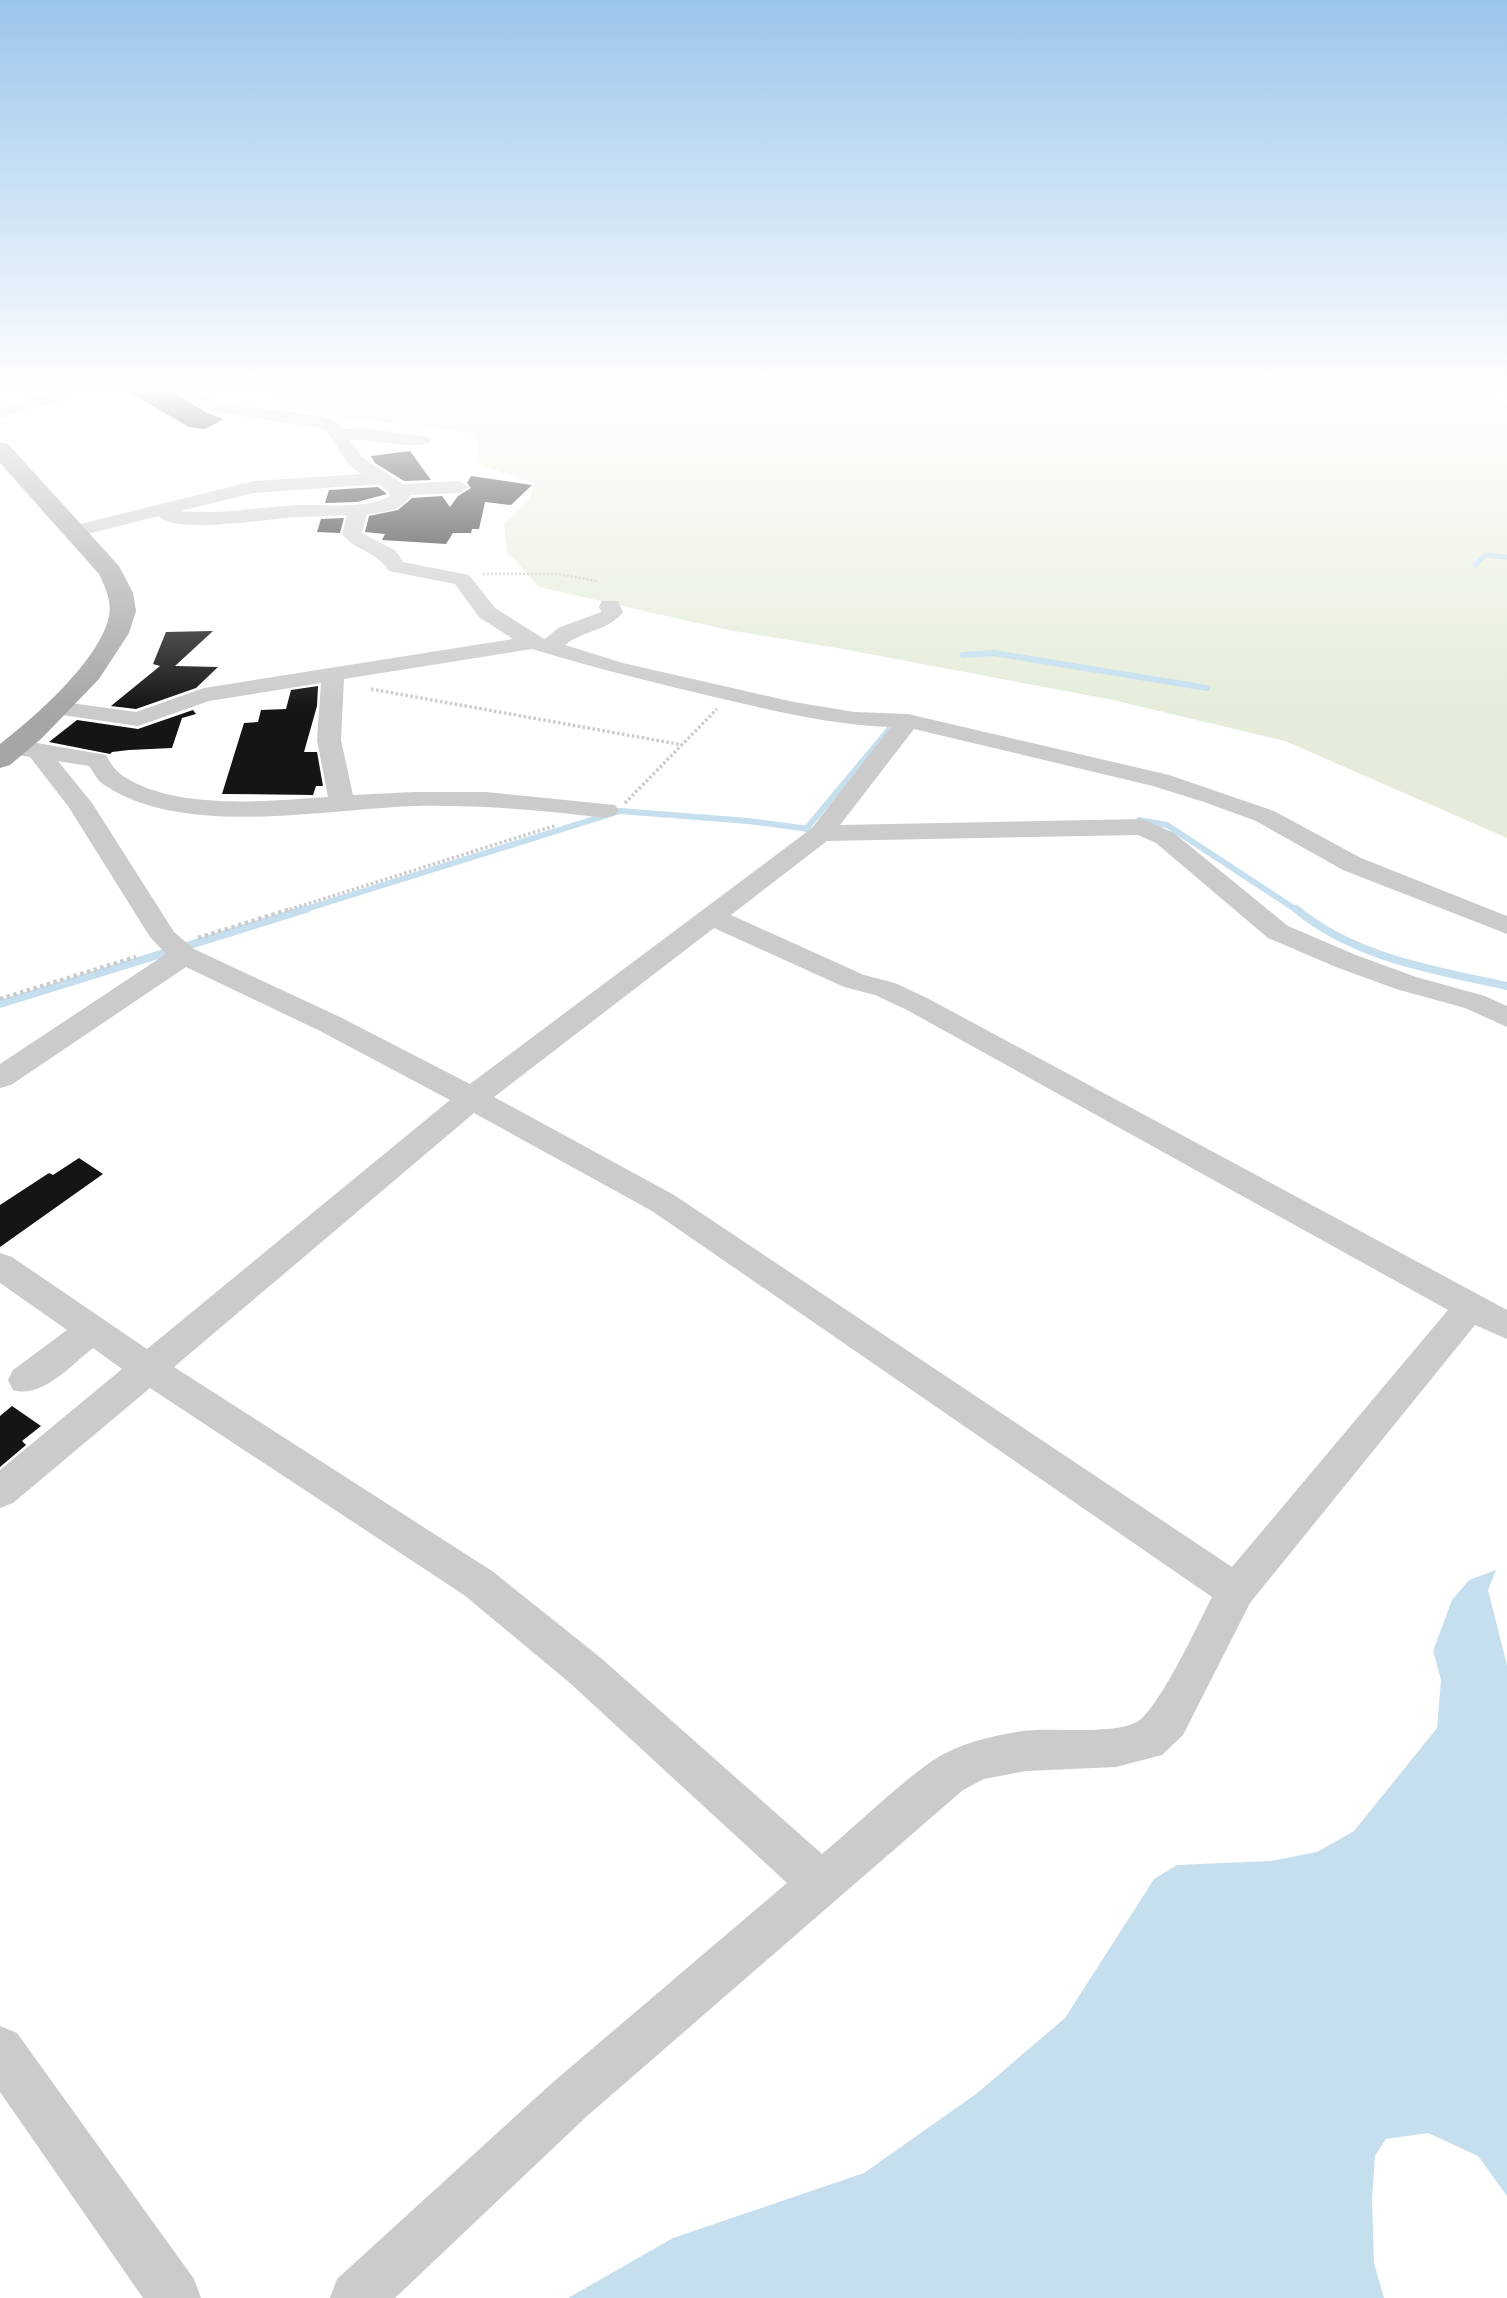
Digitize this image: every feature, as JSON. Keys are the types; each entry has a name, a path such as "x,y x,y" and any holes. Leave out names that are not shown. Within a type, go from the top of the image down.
{"main road":[{"path":"17,752 103,653 116,635 122,618 120,590 110,571 39,493"}],"street":[{"path":"75,531 228,493"},
{"path":"143,514 210,520 297,511 358,509 388,505 399,499 400,493"},
{"path":"358,509 352,534 389,555 396,567 462,579 487,612 541,644 617,668 732,692 794,709 842,717 908,721 1160,780 1265,816 1352,864 1507,926"},
{"path":"55,708 138,719 204,695 280,693 333,677 541,644 609,616 612,612 610,607"},
{"path":"333,677 329,740 342,802"},
{"path":"0,1492 146,1367 472,1098 821,833 908,721"},
{"path":"17,752 97,760 111,779 132,790 204,807 482,800 606,810"},
{"path":"17,752 79,803 164,937 178,950 330,1024 472,1098 663,1203 1236,1591"},
{"path":"821,833 1142,827 1165,838 1278,932 1406,983 1475,1002 1507,1018"},
{"path":"1457,908 1507,937"},
{"path":"712,916 854,981 885,989 917,1004 1507,1326"},
{"path":"0,1078 178,950"},
{"path":"0,1266 146,1367 478,1583 586,1671 820,1883"},
{"path":"356,2298 569,2100 940,1782 978,1760 1026,1751 1116,1747 1147,1741 1168,1721 1236,1591 1471,1306"},
{"path":"26,1380 92,1330"},
{"path":"0,2050 175,2298"}],"path":[{"path":"462,579 478,574 558,574 597,581"},
{"path":"333,677 684,745"},
{"path":"0,999 178,950 623,805 684,745 732,692"}],"green space":[{"path":"531,493 1507,493 1507,838 1285,741 1113,700 728,630 539,587 507,552 504,525 528,500"}],"water":[{"path":"1496,1570 1488,1590 1507,1665 1507,2196 1478,2156 1428,2133 1386,2139 1375,2156 1372,2199 1374,2263 1384,2298 568,2298 673,2238 864,2173 976,2094 1065,2018 1154,1879 1177,1865 1271,1861 1317,1852 1354,1831 1437,1728 1441,1680 1433,1651 1452,1600 1469,1580"}],"building":[{"path":"328,493 387,494 357,502 325,503"},
{"path":"462,493 523,493 511,505 485,502 479,529 472,529 471,533 453,533 446,544 382,540 385,534 365,532 369,516 398,510 412,498 442,496 450,507"},
{"path":"344,518 340,533 317,532 321,519"},
{"path":"213,631 175,666 218,667 196,688 136,709 111,706 160,666 153,664 166,632"},
{"path":"318,686 317,706 304,752 317,752 323,786 316,786 313,795 222,794 244,723 258,722 261,710 286,709 291,690"},
{"path":"193,710 196,714 182,718 172,748 129,750 110,754 49,742 77,720 138,729"},
{"path":"79,1158 103,1174 0,1247 0,1205 49,1173 53,1175"},
{"path":"12,1406 41,1426 22,1441 26,1445 0,1467 0,1416"}],"waterway":[{"path":"1475,565 1485,555 1507,557"},
{"path":"963,655 994,653 1207,688"},
{"path":"806,829 892,726"},
{"path":"300,911 620,811 748,821 806,829"},
{"path":"1139,820 1167,825 1298,911"},
{"path":"0,1004 306,909"},
{"path":"1296,909 1319,926 1369,951 1424,968 1507,986"}]}
